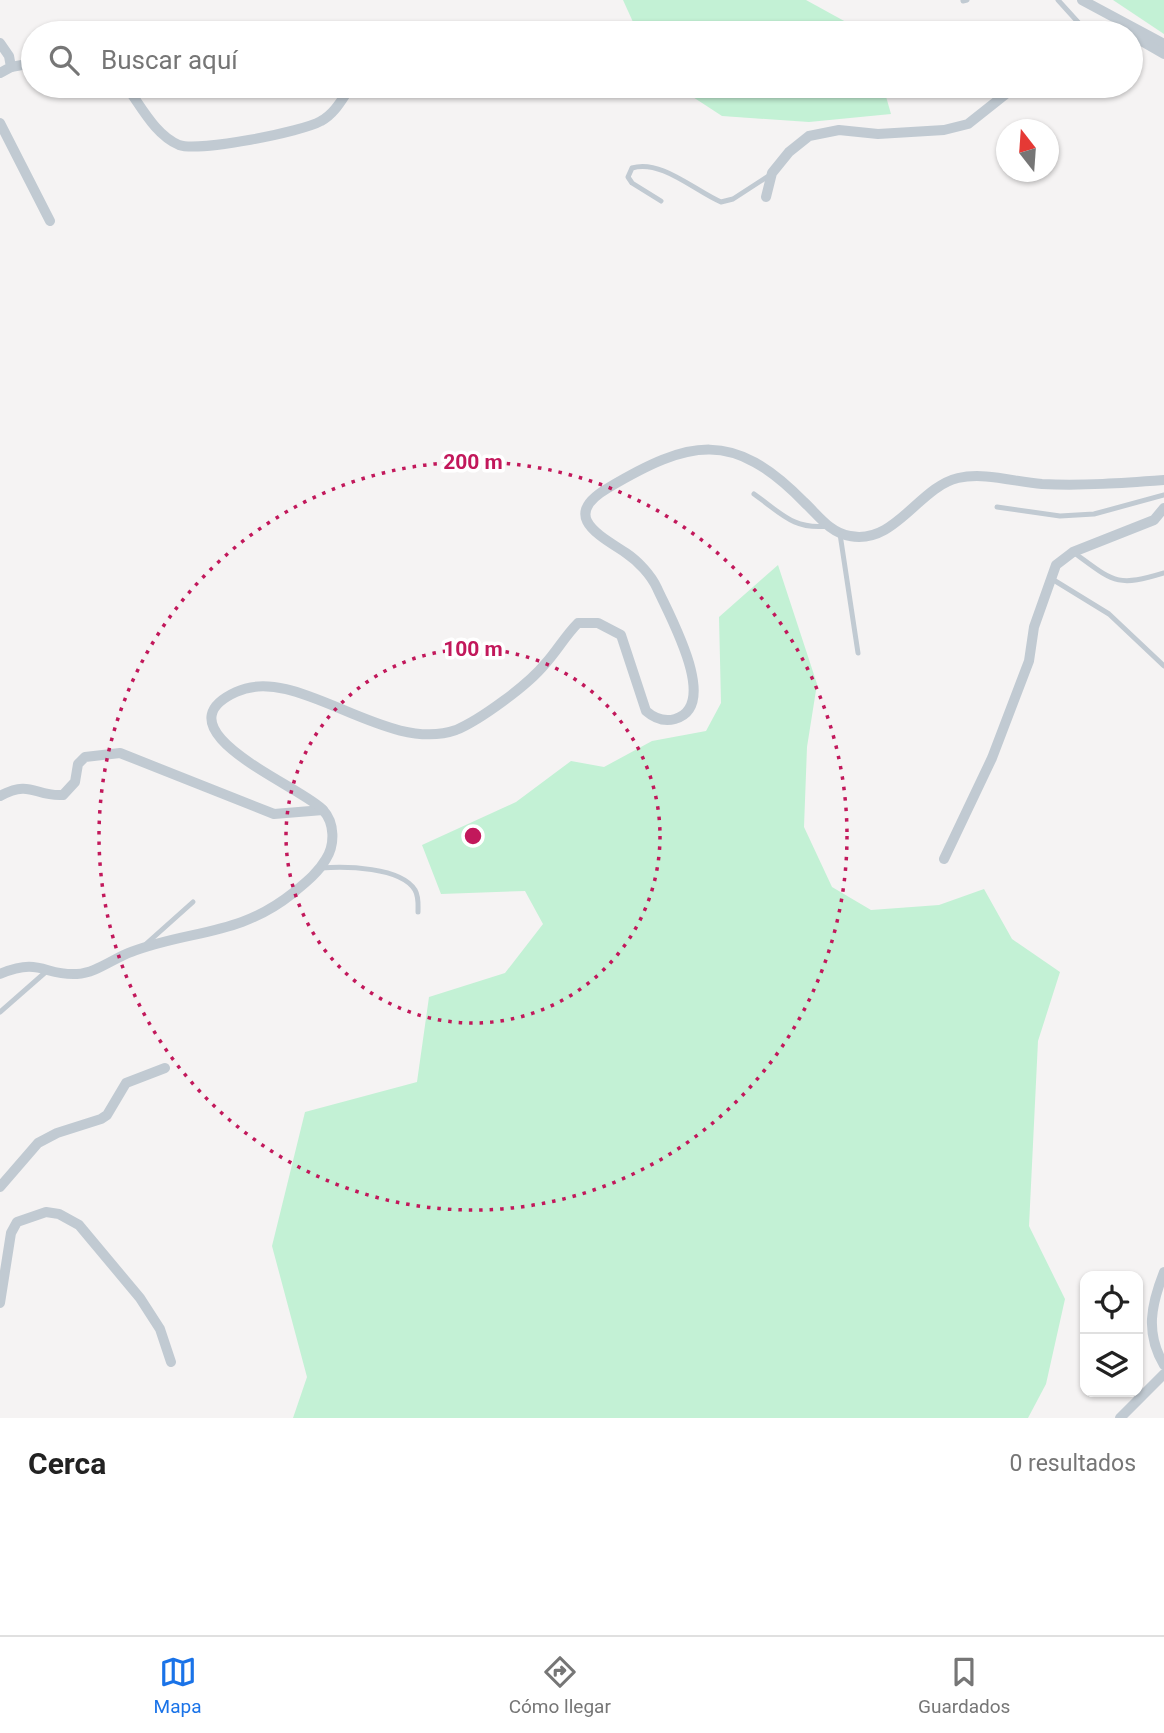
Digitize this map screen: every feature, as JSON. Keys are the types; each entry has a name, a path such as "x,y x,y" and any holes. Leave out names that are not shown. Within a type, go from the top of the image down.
{"street":[{"path":"1082,0 1121,21"},
{"path":"1143,33 1164,44"},
{"path":"1143,42 1164,54"},
{"path":"0,43 9,56 11,67"},
{"path":"0,73 21,65"},
{"path":"135,98 162,135 181,146 226,144 301,129 333,114 343,98"},
{"path":"766,197 772,173 789,152 809,136 839,130 878,134 944,130 968,124 1001,98"},
{"path":"0,124 50,221"},
{"path":"0,974 34,965 78,974 141,949 210,933 262,915 321,868 330,854 334,832 323,810 256,769 216,734 212,720 217,706 237,691 293,691 381,725 406,731 430,734 456,730 525,683 545,665 564,637 578,623 598,623 621,635 646,711 662,720 676,719 693,706 695,689 685,652 654,581 627,554 594,534 587,520 588,505 597,494 643,466 682,453 732,450 765,468 828,526 840,534 861,537 888,528 937,488 957,478 985,476 1047,484 1164,480"},
{"path":"944,859 992,758 1029,661 1034,627 1056,565 1073,552 1154,520 1164,508"},
{"path":"0,796 26,787 51,796 63,795 75,782 78,764 85,757 120,753 274,814 323,810"},
{"path":"0,1187 38,1143 57,1133 101,1119 107,1115 126,1083 165,1068"},
{"path":"0,1303 5,1231 23,1219 46,1212 59,1214 79,1225 155,1321 172,1362"},
{"path":"1164,1272 1151,1310 1152,1334 1164,1365"},
{"path":"1120,1418 1164,1374"}],"lane":[{"path":"1058,0 1075,21"},
{"path":"661,201 632,183 628,177 632,169 641,165 674,176 722,202 744,193 772,173"},
{"path":"754,494 798,525 807,528 828,526"},
{"path":"997,507 1060,516 1094,514 1164,495"},
{"path":"840,534 858,653"},
{"path":"1073,552 1109,578 1129,584 1164,573"},
{"path":"1050,577 1109,614 1164,666"},
{"path":"321,868 366,868 408,882 418,896 418,912"},
{"path":"141,949 192,902"},
{"path":"0,1012 49,969"}],"green space":[{"path":"623,0 806,0 844,21 633,21"},
{"path":"1113,0 1164,0 1164,34"},
{"path":"694,98 886,98 891,114 809,122 722,116"},
{"path":"778,565 817,684 807,747 804,827 832,887 871,910 939,905 984,889 1012,939 1060,972 1038,1041 1029,1226 1065,1299 1046,1384 1028,1418 293,1418 307,1377 272,1246 305,1112 417,1082 429,997 505,973 543,924 525,891 441,894 422,845 516,802 571,761 604,767 652,741 706,731 721,703 719,617"}]}
